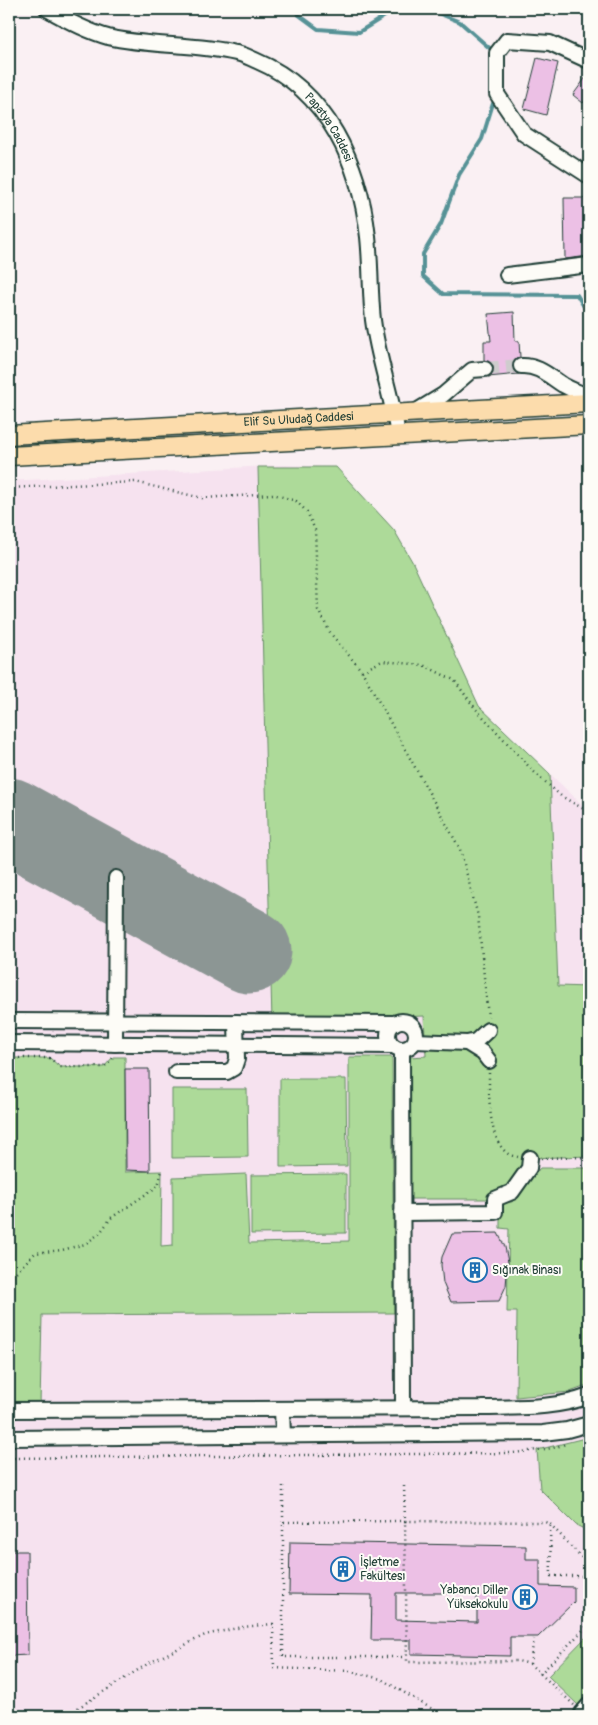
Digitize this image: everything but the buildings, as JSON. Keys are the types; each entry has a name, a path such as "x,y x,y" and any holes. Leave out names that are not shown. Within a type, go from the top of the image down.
{"main road":[{"name":"Elif Su Uludağ Caddesi","path":"9,435 589,403"},
{"name":"Elif Su Uludağ Caddesi","path":"9,456 589,425"}],"street":[{"name":"Papatya Caddesi","path":"47,9 86,29 109,37 237,53 287,76 323,113 337,132 349,157 359,192 368,236 376,341 395,413 398,435"},
{"path":"589,61 550,42 507,40 497,53 497,94 524,134 589,176"},
{"path":"507,275 589,265"},
{"path":"521,366 538,368 571,389 589,396"},
{"path":"415,412 444,395 472,370 485,369"},
{"path":"115,1044 116,878"},
{"path":"9,1021 395,1023 404,1021 412,1025 416,1034 411,1047 397,1048 235,1044 9,1043"},
{"path":"176,1072 227,1072 234,1068 237,1059 235,1044 236,1022"},
{"path":"395,1023 389,1029 388,1034 390,1042 397,1048 402,1214 402,1408"},
{"path":"415,1040 467,1043 476,1041 488,1030"},
{"path":"467,1043 483,1053 489,1060"},
{"path":"402,1214 495,1212 495,1199 512,1192 529,1168 530,1158"},
{"path":"9,1410 482,1408 551,1405 572,1402 589,1396"},
{"path":"282,1408 283,1435"},
{"path":"9,1438 543,1433 567,1430 589,1424"}],"path":[{"path":"9,488 135,482 202,498 273,494 296,501 307,512 314,530 318,610 331,634 362,671 460,849 478,916 488,1012 488,1030"},
{"path":"362,671 382,661 423,665 454,680 475,708 532,770 561,796 589,812"},
{"path":"489,1060 489,1103 496,1138 508,1154 523,1158 589,1157"},
{"path":"9,1279 35,1253 62,1250 85,1244 98,1234 110,1218 158,1186 162,1171"},
{"path":"9,1458 513,1453 553,1448 571,1443"},
{"path":"283,1486 283,1657 406,1657"},
{"path":"404,1486 407,1662 518,1661 530,1664 584,1713"},
{"path":"283,1522 546,1522 589,1565"},
{"path":"550,1524 551,1576 589,1576"},
{"path":"585,1540 589,1543"},
{"path":"64,1716 149,1663 205,1635 242,1627 273,1624 274,1668 350,1671 381,1679 444,1716"},
{"path":"540,1674 589,1624"},
{"path":"530,1664 534,1639"}],"shaded area":[{"path":"284,465 336,467 394,530 413,563 479,706 589,811 589,1716 9,1716 9,481"}],"green space":[{"path":"258,467 336,467 394,530 413,563 479,706 550,774 558,986 589,987 589,1156 530,1158 526,1169 495,1199 407,1199 409,1057 426,1056 424,1016 272,1022"},
{"path":"113,1057 125,1057 125,1172 162,1171 161,1246 173,1245 173,1177 246,1174 249,1243 349,1241 349,1057 392,1057 394,1313 42,1315 40,1405 9,1404 9,1058 50,1058 60,1067 104,1067"},
{"path":"280,1079 346,1079 347,1166 280,1167"},
{"path":"172,1089 247,1089 248,1157 172,1158"},
{"path":"540,1168 589,1168 589,1385 570,1392 516,1397 517,1312 507,1312 509,1229 500,1228 500,1202 512,1202"},
{"path":"346,1174 346,1233 251,1234 251,1175"},
{"path":"589,1437 588,1531 576,1525 540,1489 537,1450"},
{"path":"589,1634 589,1695 579,1706 548,1676"}],"waterway":[{"path":"297,9 299,15 318,29 359,32 388,14 410,9"},
{"path":"428,9 460,22 494,52"},
{"path":"495,97 482,139 459,175 441,224 423,254 423,276 443,294 577,295 589,315"}],"runway":[{"path":"9,820 249,951"}],"tunnel":[{"path":"485,369 521,366"}],"place":[{"name":"Sığınak Binası","path":"475,1270"},
{"name":"İşletme Fakültesı","path":"343,1569"},
{"name":"Yabancı Diller Yüksekokulu","path":"525,1597"}]}
